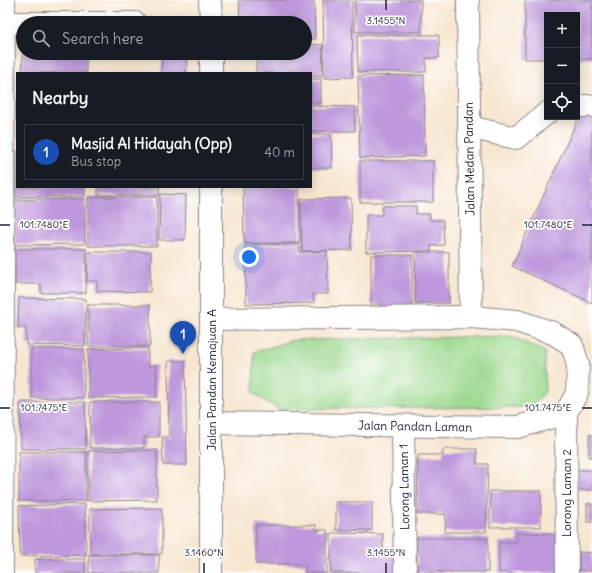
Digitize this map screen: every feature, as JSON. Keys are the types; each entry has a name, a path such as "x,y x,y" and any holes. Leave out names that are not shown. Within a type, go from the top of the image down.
{"street":[{"path":"2,573 2,23 4,0"},
{"path":"210,0 211,16"},
{"name":"Jalan Medan Pandan","path":"468,0 471,317"},
{"path":"2,23 16,23"},
{"path":"211,60 211,72"},
{"path":"580,106 592,106"},
{"path":"469,127 516,138 544,115"},
{"name":"Jalan Pandan Kemajuan A","path":"211,188 211,573"},
{"path":"211,319 471,317 517,321 553,333 572,345 585,365 576,393 566,413"},
{"name":"Jalan Pandan Laman","path":"211,423 518,427 566,413"},
{"name":"Lorong Laman 2","path":"566,413 567,573"},
{"name":"Lorong Laman 1","path":"402,426 405,573"}],"green space":[{"path":"511,336 545,352 545,392 531,407 278,409 253,393 254,352 294,340"}],"building":[{"path":"239,0 314,0 315,39 312,39 312,16 240,16"},
{"path":"323,0 352,0 353,77 324,78"},
{"path":"355,0 421,0 421,32 355,32"},
{"path":"525,0 592,0 592,59 580,59 580,12 544,12 544,59 525,59"},
{"path":"357,35 439,35 439,58 426,58 426,72 358,72"},
{"path":"312,44 323,45 322,76 312,76 312,72 256,72 256,60 312,60"},
{"path":"23,60 86,60 86,72 22,72"},
{"path":"162,60 187,60 186,72 161,72"},
{"path":"424,75 425,156 360,158 358,76"},
{"path":"312,79 321,79 321,103 312,103"},
{"path":"312,106 355,107 355,131 312,131"},
{"path":"581,112 592,118 592,303 512,266 577,120 580,120"},
{"path":"312,134 331,134 332,168 312,168"},
{"path":"15,151 16,188 85,188 85,197 15,197"},
{"path":"360,161 433,161 433,202 360,202"},
{"path":"98,188 159,188 159,195 98,195"},
{"path":"243,188 299,188 300,243 244,243"},
{"path":"160,194 186,195 185,240 159,240"},
{"path":"88,197 157,197 157,246 88,246"},
{"path":"351,198 352,250 302,251 301,199"},
{"path":"85,199 85,244 15,245 14,200"},
{"path":"382,206 416,206 416,214 430,214 430,220 443,220 444,245 431,246 431,251 366,252 366,215 382,215"},
{"path":"299,244 299,252 327,251 328,294 313,294 314,303 246,304 245,245"},
{"path":"15,249 86,249 86,293 41,293 41,284 15,284"},
{"path":"88,252 151,252 150,292 97,291 97,281 87,281"},
{"path":"415,252 449,252 449,303 415,303"},
{"path":"371,255 412,255 412,311 381,311 381,304 371,304"},
{"path":"19,298 86,299 85,346 26,345 26,328 18,328"},
{"path":"88,305 150,305 150,346 88,346"},
{"path":"148,348 148,366 156,365 157,397 88,398 88,349"},
{"path":"31,349 84,349 84,398 32,398"},
{"path":"168,361 185,361 187,465 163,465 162,437 169,437"},
{"path":"20,402 85,402 86,449 21,449"},
{"path":"90,402 159,402 159,437 144,437 144,448 90,448"},
{"path":"589,435 592,435 592,457 589,457"},
{"path":"443,449 477,449 477,464 488,464 486,532 445,532 446,514 417,514 418,455 443,455"},
{"path":"157,450 157,500 88,501 88,451"},
{"path":"19,452 86,452 86,501 19,501"},
{"path":"577,470 592,470 592,490 577,490"},
{"path":"490,491 541,491 541,527 490,527"},
{"path":"336,502 372,502 372,530 336,530"},
{"path":"85,504 86,555 20,556 19,506"},
{"path":"587,504 592,504 592,522 587,522"},
{"path":"162,508 162,554 90,554 90,509"},
{"path":"256,525 316,525 316,530 327,530 327,573 305,573 305,564 256,564"},
{"path":"331,533 383,534 383,549 398,549 398,573 331,573"},
{"path":"517,533 562,534 561,573 499,573 499,542 517,542"},
{"path":"417,538 488,538 488,572 417,572"},
{"path":"579,552 592,553 592,571 579,571"},
{"path":"89,555 159,555 159,573 89,573"},
{"path":"35,559 85,559 85,573 35,573"}],"place":[{"name":"Masjid Al Hidayah (Opp)","path":"183,354"}]}
